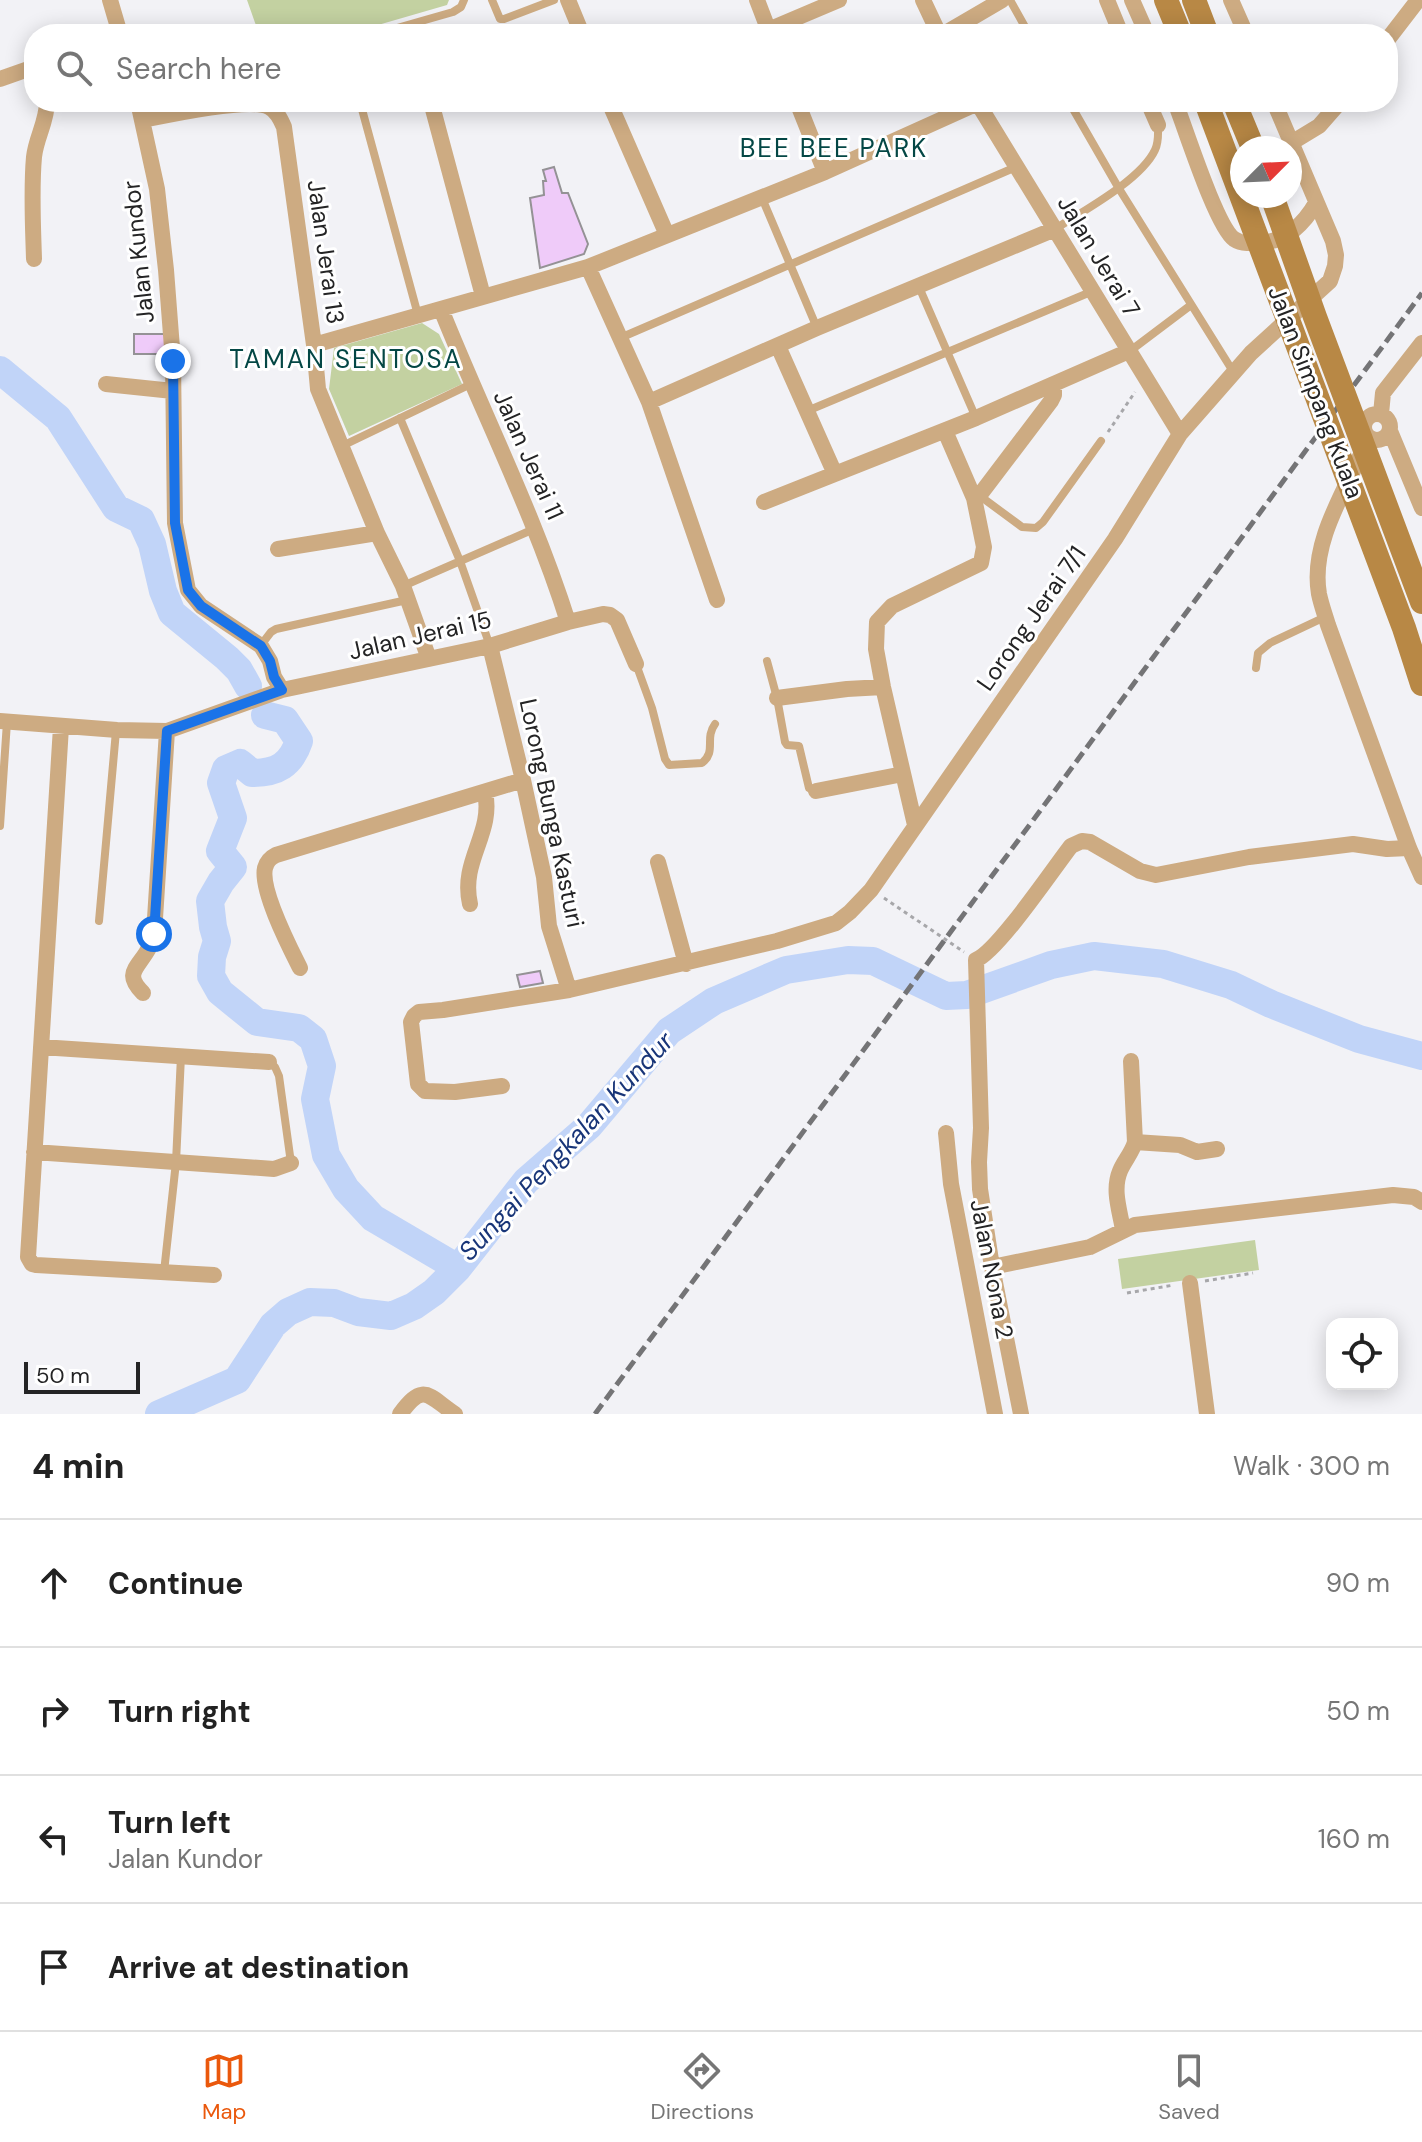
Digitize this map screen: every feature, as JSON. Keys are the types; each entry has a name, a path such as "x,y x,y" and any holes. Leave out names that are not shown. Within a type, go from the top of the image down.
{"main road":[{"path":"1166,0 1176,24"},
{"path":"1194,0 1203,24"},
{"name":"Jalan Simpang Kuala","path":"1210,112 1422,684"},
{"path":"1238,112 1248,136"},
{"name":"Jalan Simpang Kuala","path":"1276,208 1422,602"}],"street":[{"path":"110,0 117,24"},
{"path":"568,0 578,24"},
{"path":"757,0 766,24"},
{"path":"786,24 839,0"},
{"path":"923,0 936,24"},
{"path":"960,24 1002,0"},
{"path":"1107,0 1117,24"},
{"path":"1132,0 1143,24"},
{"path":"1231,0 1242,24"},
{"path":"1398,26 1418,0"},
{"path":"0,79 24,71"},
{"path":"34,259 34,158 37,138 47,112"},
{"name":"Jalan Kundor","path":"141,112 157,189 166,270 173,361 175,523 188,590 201,606 261,646"},
{"name":"Jalan Jerai 13","path":"143,120 180,112"},
{"name":"Jalan Jerai 13","path":"276,112 284,127 318,389 405,593 429,659"},
{"path":"434,112 483,296"},
{"path":"613,112 667,235"},
{"path":"801,112 825,172"},
{"path":"314,345 588,267 825,172 956,112"},
{"name":"Jalan Jerai 7","path":"984,112 1180,434"},
{"path":"1152,112 1158,125"},
{"path":"1179,112 1215,208 1227,232 1235,240 1271,242 1280,238 1300,225 1316,203"},
{"name":"Lorong Jerai 7/1","path":"1278,112 1288,136"},
{"path":"1302,136 1319,126 1331,112"},
{"name":"Lorong Jerai 7/1","path":"502,1086 455,1092 425,1091 418,1084 411,1022 414,1016 419,1012 569,990 777,941 836,923 871,890 1115,539 1180,434 1251,353 1301,309 1333,275 1336,255 1333,241 1302,169"},
{"path":"649,402 1055,229"},
{"path":"588,267 649,402 717,600"},
{"name":"Jalan Jerai 11","path":"441,309 536,528 568,622"},
{"path":"1381,414 1383,393 1422,343"},
{"path":"778,346 835,474"},
{"path":"764,502 945,431 1129,351"},
{"path":"106,384 173,391"},
{"path":"976,497 1051,401 1054,385"},
{"path":"1390,431 1379,441 1369,438 1364,424 1371,416 1381,414 1389,420 1390,431 1422,508"},
{"path":"915,825 883,687 876,649 877,622 892,606 981,563 984,547 976,497 945,431"},
{"path":"1369,438 1326,530 1320,561 1319,592 1325,617 1422,877"},
{"path":"278,549 377,533"},
{"name":"Jalan Jerai 15","path":"167,731 282,690 490,646 603,614 617,620 636,664"},
{"path":"261,646 282,690"},
{"name":"Lorong Bunga Kasturi","path":"490,646 544,877 549,926 569,990"},
{"path":"777,698 883,687"},
{"path":"3,722 167,731 154,934 149,949 134,968 133,976 135,985 143,993"},
{"path":"61,727 28,1257 36,1265 214,1275"},
{"path":"816,791 903,774"},
{"path":"300,968 265,884 266,864 270,858 523,780"},
{"path":"470,904 467,889 469,869 488,814 485,792"},
{"path":"1021,1414 980,1189 976,966 1071,846 1082,841 1090,842 1140,871 1156,875 1249,857 1353,844 1387,849 1409,848"},
{"path":"658,862 686,964"},
{"path":"41,1047 269,1062"},
{"path":"1123,1230 1117,1198 1118,1178 1135,1142 1131,1061"},
{"name":"Jalan Nona 2","path":"946,1133 951,1184 995,1414"},
{"path":"1135,1142 1180,1145 1197,1152 1217,1149"},
{"path":"34,1152 274,1169 291,1163"},
{"path":"992,1267 1090,1247 1135,1225 1404,1195 1422,1202"},
{"path":"1190,1283 1207,1414"},
{"path":"400,1414 421,1393 455,1414"}],"lane":[{"path":"411,24 453,12 461,7 464,0"},
{"path":"492,0 500,19 554,0"},
{"path":"1010,0 1023,24"},
{"path":"363,112 418,315"},
{"path":"1075,112 1234,373"},
{"path":"1055,229 1118,187 1147,162 1159,139 1158,125"},
{"path":"620,338 1017,166"},
{"path":"762,197 817,328"},
{"path":"919,287 976,418"},
{"path":"807,411 1093,291"},
{"path":"1129,351 1191,305"},
{"path":"341,447 471,384"},
{"path":"400,418 460,561 490,646"},
{"path":"976,497 1022,527 1036,528 1101,441"},
{"path":"261,646 276,629 405,593 460,561 536,528"},
{"path":"1256,668 1258,653 1270,643 1325,617"},
{"path":"767,661 785,742 799,746 809,788 816,791"},
{"path":"636,664 669,765 705,761 710,755 710,731 715,724"},
{"path":"0,826 3,722"},
{"path":"99,921 117,730"},
{"path":"164,1272 176,1162 181,1056"},
{"path":"269,1062 279,1076 291,1163"}],"path":[{"path":"1101,441 1145,377"},
{"path":"871,890 976,966"}],"green space":[{"path":"247,0 449,0 447,5 381,24 255,24"},
{"name":"TAMAN SENTOSA","path":"422,323 439,334 462,384 349,436 329,389 334,348"},
{"path":"1255,1240 1259,1270 1122,1289 1118,1259"}],"building":[{"path":"554,167 562,193 568,193 588,244 584,254 540,268 530,198 544,195 543,181 546,181 543,170"},
{"path":"134,334 165,334 165,354 134,354"},
{"path":"540,971 543,983 520,987 517,975"}],"waterway":[{"path":"0,370 58,418 116,508 141,520 152,544 163,591 172,613 227,658 248,686"},
{"path":"265,715 285,720 299,741 292,756 276,769 252,773 240,763 226,769 221,783 233,818 220,851 233,867 210,901 217,941 211,976 220,992 257,1022 299,1028 313,1039 322,1066 315,1099 326,1155 346,1189 373,1218 458,1268"},
{"name":"Sungai Pengkalan Kundur","path":"159,1414 237,1380 273,1325 288,1312 310,1302 334,1303 358,1312 391,1316 414,1306 434,1292 458,1268 526,1181 589,1126 669,1031 714,1001 786,970 848,960 873,961 946,996 967,995 1051,965 1094,956 1163,964 1231,985 1359,1039 1422,1056"}],"railway":[{"path":"595,1414 1422,293"}],"district":[{"name":"BEE BEE PARK","path":"834,148"},
{"name":"TAMAN SENTOSA","path":"346,359"}],"route":[{"path":"154,934 167,731 282,690 261,646 201,606 188,590 175,523 173,361"}]}
